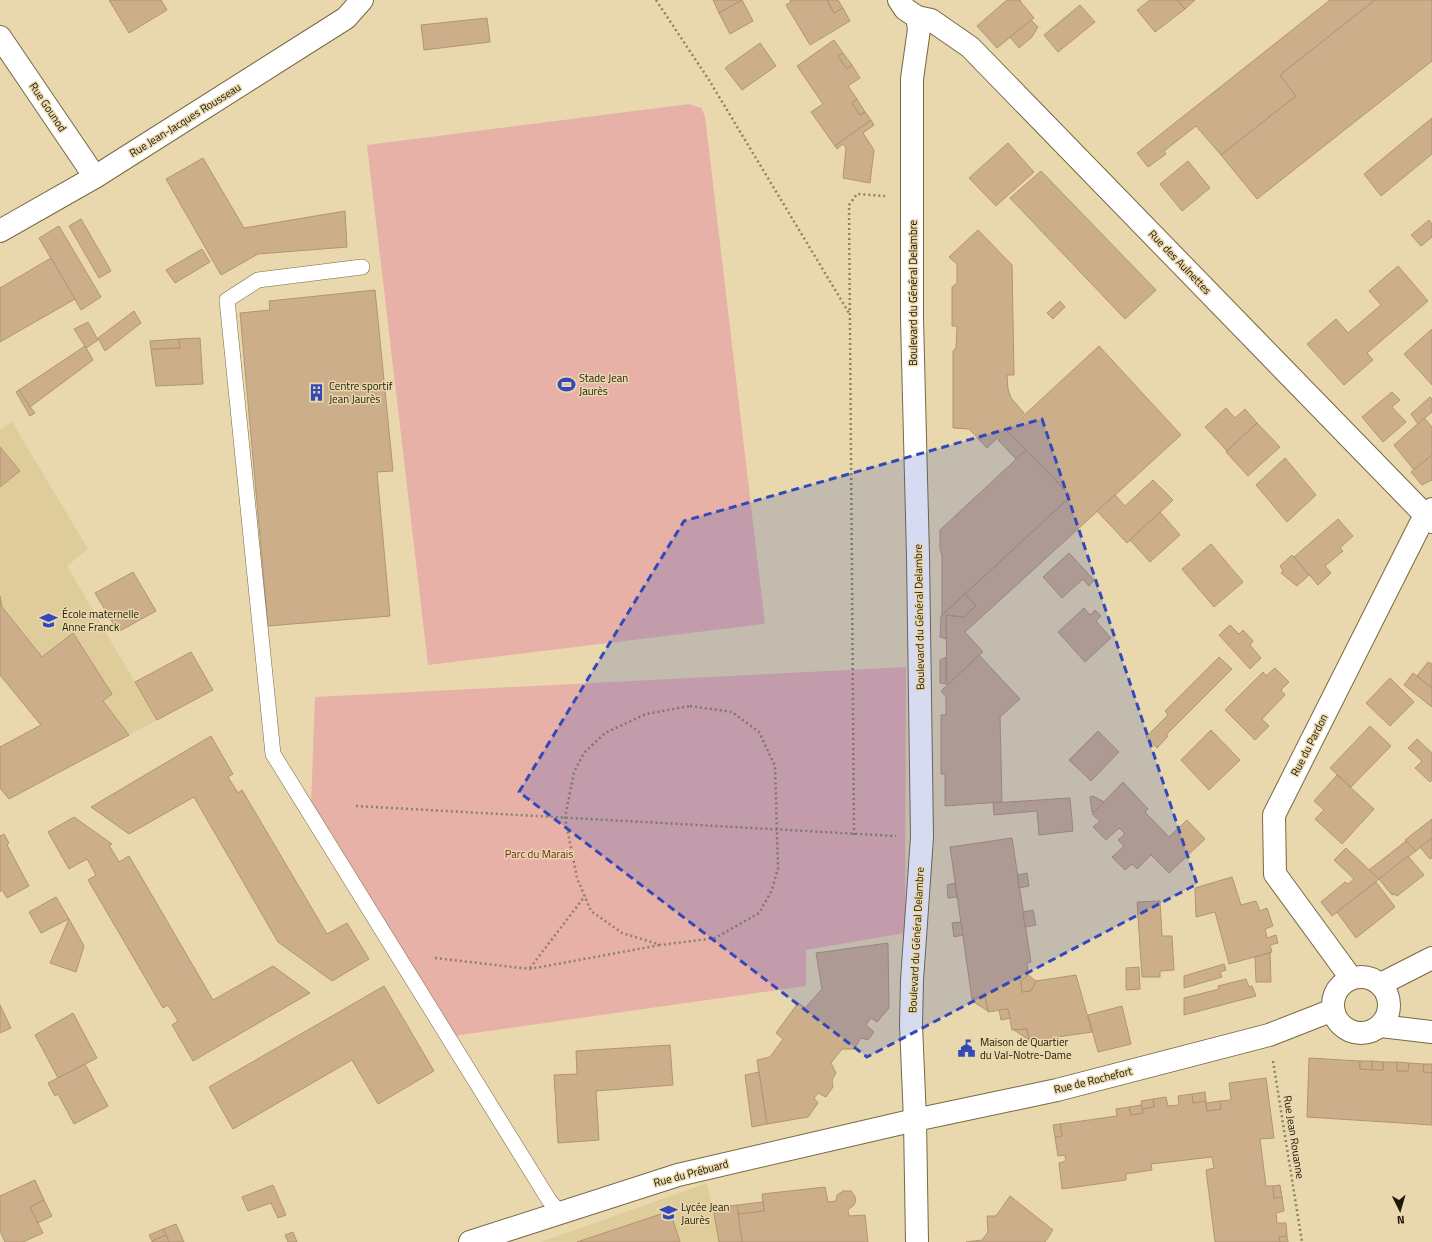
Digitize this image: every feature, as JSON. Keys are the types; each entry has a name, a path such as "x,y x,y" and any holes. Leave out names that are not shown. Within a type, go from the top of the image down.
{"street":[{"name":"Rue Jean-Jacques Rousseau","path":"0,231 95,177 346,18 362,0"},
{"path":"898,0 905,10 917,17"},
{"name":"Boulevard du Général Delambre","path":"917,17 920,29 912,79 912,319 918,556 922,837 912,980 917,1242"},
{"name":"Rue des Aulnettes","path":"917,17 931,20 970,47 1430,515"},
{"name":"Rue Gounod","path":"0,37 95,177"},
{"name":"Rue du Pardon","path":"1351,978 1274,874 1274,815 1430,515"},
{"path":"1381,984 1432,958"},
{"path":"1361,977 1370,978 1381,984 1387,992 1390,1001 1389,1014 1381,1026 1367,1033 1351,1032 1343,1027 1336,1019 1333,1010 1333,1000 1343,983 1351,978 1361,977"},
{"name":"Rue de Rochefort","path":"915,1120 1056,1090 1269,1035 1333,1010"},
{"path":"1381,1026 1432,1032"},
{"name":"Rue de Rochefort","path":"1269,1035 1324,1028 1351,1032"},
{"name":"Rue du Prébuard","path":"470,1242 678,1175 915,1120"}],"lane":[{"path":"362,267 258,280 227,300 273,754 549,1200 560,1213"}],"path":[{"path":"656,0 709,80 850,314"},
{"path":"854,835 849,205 857,194 912,198"},
{"path":"435,958 530,969 660,945 715,938 759,913 772,890 778,868 775,766 758,732 732,712 690,706 646,714 605,732 584,753 574,772 565,818 577,878 591,911 622,933 660,945"},
{"path":"356,806 854,835 922,837"},
{"path":"530,969 585,896"},
{"name":"Rue Jean Rouanne","path":"1269,1035 1302,1242"}],"highlighted area":[{"path":"1042,419 1197,884 867,1057 519,792 684,521"}],"shaded area":[{"name":"École maternelle Anne Franck","path":"12,422 88,549 67,566 157,720 9,799 0,788 0,747 40,725 0,675 0,430"},
{"name":"Lycée Jean Jaurès","path":"707,1183 719,1242 541,1242"}],"green space":[{"name":"Stade Jean Jaurès","path":"689,104 701,108 705,116 765,624 428,665 367,145"},
{"name":"Parc du Marais","path":"906,667 905,933 806,950 806,986 453,1036 311,803 315,697"}],"building":[{"path":"109,0 161,0 167,10 129,33"},
{"path":"713,0 742,0 719,13"},
{"path":"742,0 753,21 730,34 719,13"},
{"path":"790,0 827,0 834,13 843,8 850,21 810,45 786,5 791,2"},
{"path":"827,0 838,0 843,8 834,13"},
{"path":"1007,0 1021,0 1020,1 1034,18 997,48 977,26"},
{"path":"1150,0 1177,0 1185,9 1155,32 1137,10"},
{"path":"1177,0 1195,0 1185,9"},
{"path":"1330,0 1375,0 1280,75 1296,96 1221,155 1196,126 1164,151 1166,154 1148,167 1137,153"},
{"path":"1375,0 1432,0 1432,61 1257,199 1221,155 1296,96 1280,75"},
{"path":"1080,5 1095,22 1058,52 1044,35"},
{"path":"487,18 490,42 424,50 421,25"},
{"path":"1031,20 1038,27 1032,37 1019,48 1010,37"},
{"path":"834,40 843,53 838,56 847,69 852,65 860,78 848,86 857,99 852,103 860,115 865,112 871,120 835,146 811,112 823,104 797,66"},
{"path":"760,43 776,66 742,90 725,68"},
{"path":"843,53 852,65 847,69 838,56"},
{"path":"857,99 865,112 860,115 852,103"},
{"path":"1432,118 1432,154 1381,196 1364,174"},
{"path":"871,120 874,125 863,133 874,150 870,183 843,178 846,148 843,144 837,149 835,146"},
{"path":"1008,143 1034,172 996,206 969,178"},
{"path":"203,158 244,228 345,211 347,247 258,254 221,275 166,179"},
{"path":"1188,161 1210,188 1182,211 1160,184"},
{"path":"1041,171 1156,290 1125,319 1010,198"},
{"path":"81,219 111,271 99,278 69,226"},
{"path":"1429,220 1432,224 1432,237 1421,246 1411,235"},
{"path":"59,226 101,297 81,310 39,238"},
{"path":"978,230 1012,265 1014,375 1007,375 1008,389 1011,398 1024,413 987,448 969,429 953,428 953,351 956,348 957,326 952,326 952,287 957,283 957,264 949,257"},
{"path":"202,249 210,262 175,283 166,270"},
{"path":"51,258 75,299 0,342 0,288"},
{"path":"1398,266 1428,301 1367,353 1373,360 1344,385 1307,344 1336,319 1348,333 1381,305 1369,291"},
{"name":"Centre sportif Jean Jaurès","path":"375,290 393,471 377,472 390,616 268,626 240,313 270,310 269,301"},
{"path":"1060,301 1065,307 1053,319 1047,313"},
{"path":"134,311 141,323 105,351 98,338"},
{"path":"88,322 98,340 86,348 74,329"},
{"path":"1432,329 1432,385 1404,354"},
{"path":"200,338 203,384 156,386 151,349 180,348 179,339"},
{"path":"179,339 180,348 151,349 150,341"},
{"path":"85,346 93,360 30,407 19,390"},
{"path":"1099,346 1181,435 965,632 983,652 947,686 946,615 964,617 976,606 965,594 1071,496 1007,431"},
{"path":"19,390 35,413 30,416 16,392"},
{"path":"1392,392 1400,400 1392,407 1406,422 1383,442 1362,417"},
{"path":"1430,397 1432,399 1432,412 1418,424 1411,414"},
{"path":"1226,408 1235,418 1245,409 1257,423 1227,451 1205,427"},
{"path":"1424,418 1432,427 1432,455 1414,470 1394,445"},
{"path":"1257,423 1280,447 1248,476 1226,452"},
{"path":"1007,431 1026,450 1016,459 998,440"},
{"path":"0,447 20,471 0,487"},
{"path":"1026,450 1071,496 942,615 942,556 940,549 940,530"},
{"path":"1432,455 1432,480 1422,485 1411,472"},
{"path":"1285,458 1316,495 1287,522 1256,485"},
{"path":"1153,480 1173,500 1127,543 1097,511 1115,495 1125,506"},
{"path":"1160,512 1180,535 1150,562 1130,540"},
{"path":"1338,519 1353,536 1340,548 1343,551 1325,566 1331,573 1318,585 1294,557"},
{"path":"1211,544 1243,582 1214,607 1182,569"},
{"path":"1069,553 1094,580 1089,586 1083,579 1062,598 1043,577"},
{"path":"1292,555 1309,575 1297,586 1281,573 1283,571 1280,566"},
{"path":"133,572 156,611 118,632 95,593"},
{"path":"965,594 976,606 964,617 946,615 946,639 940,637 941,616"},
{"path":"0,596 2,607 42,657 73,633 112,694 103,701 129,735 9,799 0,788 0,747 41,725 0,675"},
{"path":"1084,608 1090,615 1095,610 1101,616 1096,621 1111,638 1085,662 1058,632"},
{"path":"1230,625 1239,634 1243,630 1253,641 1250,645 1261,658 1250,669 1219,635"},
{"path":"191,652 213,690 157,720 135,682"},
{"path":"979,655 1020,699 1000,717 1002,802 945,806 945,774 941,774 941,715 946,715 946,697 941,691"},
{"path":"946,657 946,684 940,683 940,660"},
{"path":"1219,657 1232,669 1166,735 1168,736 1157,748 1146,737 1168,715 1165,711"},
{"path":"1428,662 1432,664 1432,688 1417,676"},
{"path":"1275,668 1289,682 1281,690 1285,695 1262,719 1269,726 1255,740 1225,710 1263,672 1266,676"},
{"path":"1413,673 1432,688 1432,707 1404,685"},
{"path":"1390,678 1414,702 1390,726 1366,703"},
{"path":"1370,726 1391,746 1351,787 1330,768"},
{"path":"1211,730 1240,760 1209,790 1181,760"},
{"path":"1098,731 1119,752 1091,781 1069,760"},
{"path":"211,736 233,774 228,777 238,793 242,790 327,934 347,923 369,959 332,981 278,942 194,797 129,834 91,807"},
{"path":"1417,739 1432,753 1432,780 1430,782 1415,768 1422,761 1408,748"},
{"path":"1337,775 1374,809 1342,844 1315,819 1324,810 1314,801"},
{"path":"1123,782 1148,809 1145,812 1169,837 1187,820 1205,839 1169,873 1151,855 1137,869 1132,864 1125,870 1112,857 1124,846 1118,840 1125,834 1119,828 1106,840 1093,827 1100,821 1092,814"},
{"path":"1093,796 1104,802 1094,812 1092,812 1090,797"},
{"path":"1070,798 1073,831 1039,835 1037,811 994,815 993,803"},
{"path":"74,817 112,844 109,845 119,862 129,856 213,1000 273,966 310,993 193,1061 172,1025 178,1021 168,1005 163,1008 88,880 96,875 87,859 69,869 48,832"},
{"path":"1432,819 1432,838 1416,851 1405,840"},
{"path":"4,834 9,843 7,845 29,886 7,898 2,890 0,892 0,836"},
{"path":"1012,838 1031,962 1027,963 1028,975 1021,981 1022,992 1031,991 1036,981 1076,975 1092,1032 1029,1041 1027,1029 1012,1030 1008,1009 988,1012 985,997 972,999 950,847"},
{"path":"1432,838 1432,858 1430,859 1420,847"},
{"path":"1406,841 1416,851 1379,879 1369,870"},
{"path":"1346,848 1379,879 1332,916 1321,902 1345,882 1348,884 1354,879 1334,860"},
{"path":"1408,856 1424,875 1397,896 1394,894 1392,895 1379,879"},
{"path":"1027,873 1029,886 1019,888 1018,875"},
{"path":"1232,877 1241,905 1256,901 1260,911 1267,908 1273,926 1265,929 1267,938 1276,935 1278,943 1270,945 1272,952 1229,964 1215,912 1196,917 1195,888"},
{"path":"1376,882 1395,907 1356,938 1337,912"},
{"path":"955,883 957,897 948,898 947,885"},
{"path":"56,897 69,919 41,933 29,912"},
{"path":"1160,901 1162,936 1172,936 1174,970 1160,971 1160,977 1142,977 1137,902"},
{"path":"1033,910 1036,925 1025,927 1023,912"},
{"path":"69,919 84,946 76,972 50,963"},
{"path":"961,922 963,935 954,937 952,923"},
{"path":"888,943 889,1008 877,1022 871,1018 866,1025 874,1032 868,1040 861,1038 854,1049 842,1049 831,1063 836,1073 832,1080 833,1087 826,1097 818,1093 814,1098 818,1103 808,1117 767,1124 757,1060 770,1057 783,1039 776,1033 798,1003 805,1008 822,989 816,953"},
{"path":"1270,953 1271,982 1256,982 1255,957"},
{"path":"1224,964 1226,970 1220,972 1222,977 1184,988 1184,976"},
{"path":"1139,967 1140,989 1126,990 1126,968"},
{"path":"1028,975 1036,981 1031,991 1022,992 1021,981"},
{"path":"1246,979 1249,987 1252,986 1256,996 1184,1015 1184,998 1219,989 1218,986"},
{"path":"384,986 434,1071 378,1104 352,1060 233,1129 209,1087"},
{"path":"985,997 988,1011 972,1001 972,999"},
{"path":"0,1005 11,1028 0,1033"},
{"path":"1122,1006 1131,1044 1098,1052 1088,1015"},
{"path":"1008,1009 1010,1018 1001,1020 999,1010"},
{"path":"73,1013 97,1058 58,1078 35,1035"},
{"path":"1027,1029 1029,1040 1014,1030"},
{"path":"670,1045 673,1085 596,1091 599,1140 558,1143 554,1075 577,1074 576,1051"},
{"path":"1309,1058 1360,1061 1360,1069 1383,1070 1383,1062 1397,1062 1397,1071 1408,1071 1409,1063 1424,1064 1423,1072 1432,1073 1432,1125 1307,1117"},
{"path":"1360,1061 1372,1061 1372,1070 1360,1069"},
{"path":"1372,1061 1383,1062 1383,1070 1372,1070"},
{"path":"1397,1062 1409,1063 1408,1071 1397,1071"},
{"path":"85,1064 108,1106 74,1124 58,1094 55,1096 48,1083"},
{"path":"1424,1064 1432,1064 1432,1073 1423,1072"},
{"path":"759,1072 767,1124 752,1127 745,1075"},
{"path":"1266,1078 1274,1138 1260,1139 1266,1186 1273,1186 1274,1198 1282,1197 1284,1211 1276,1213 1277,1223 1286,1223 1287,1236 1279,1237 1280,1242 1215,1242 1206,1170 1214,1168 1212,1157 1151,1164 1152,1170 1126,1174 1126,1180 1062,1189 1059,1163 1066,1161 1065,1155 1058,1156 1055,1137 1062,1136 1060,1124 1117,1116 1116,1109 1129,1107 1131,1115 1143,1113 1142,1109 1154,1107 1153,1099 1166,1097 1168,1106 1179,1105 1178,1096 1192,1094 1193,1103 1206,1101 1207,1111 1221,1109 1220,1101 1231,1100 1229,1083"},
{"path":"1205,1092 1206,1101 1193,1103 1192,1094"},
{"path":"1153,1099 1154,1107 1142,1109 1141,1101"},
{"path":"1220,1101 1221,1109 1207,1111 1206,1103"},
{"path":"1141,1105 1143,1113 1131,1115 1129,1107"},
{"path":"1060,1124 1062,1136 1055,1137 1053,1125"},
{"path":"35,1180 44,1200 30,1207 43,1233 23,1242 5,1242 0,1231 0,1196"},
{"path":"273,1185 286,1215 278,1218 271,1203 248,1211 242,1197"},
{"path":"1280,1185 1282,1197 1274,1198 1273,1186"},
{"path":"825,1187 828,1202 836,1201 837,1195 843,1191 851,1191 856,1200 854,1205 848,1210 849,1216 865,1215 868,1242 742,1242 738,1214 764,1211 762,1194"},
{"path":"1010,1196 1053,1230 1045,1242 966,1242 982,1240 988,1232 987,1216 996,1216"},
{"path":"44,1200 52,1216 38,1223 30,1207"},
{"path":"763,1202 764,1211 738,1214 737,1205"},
{"path":"737,1205 742,1242 719,1242 713,1208"},
{"path":"670,1211 680,1242 577,1242"},
{"path":"176,1224 184,1242 169,1242 163,1229"},
{"path":"163,1229 166,1235 152,1241 149,1235"},
{"path":"293,1232 297,1242 288,1242 285,1235"},
{"path":"166,1235 169,1242 152,1242 152,1241"},
{"path":"1287,1236 1288,1242 1280,1242 1279,1237"}],"place":[{"name":"Stade Jean Jaurès","path":"566,384"},
{"name":"Centre sportif Jean Jaurès","path":"316,392"},
{"name":"École maternelle Anne Franck","path":"49,620"},
{"name":"Maison de Quartier du Val-Notre-Dame","path":"967,1048"},
{"name":"Lycée Jean Jaurès","path":"668,1213"}]}
